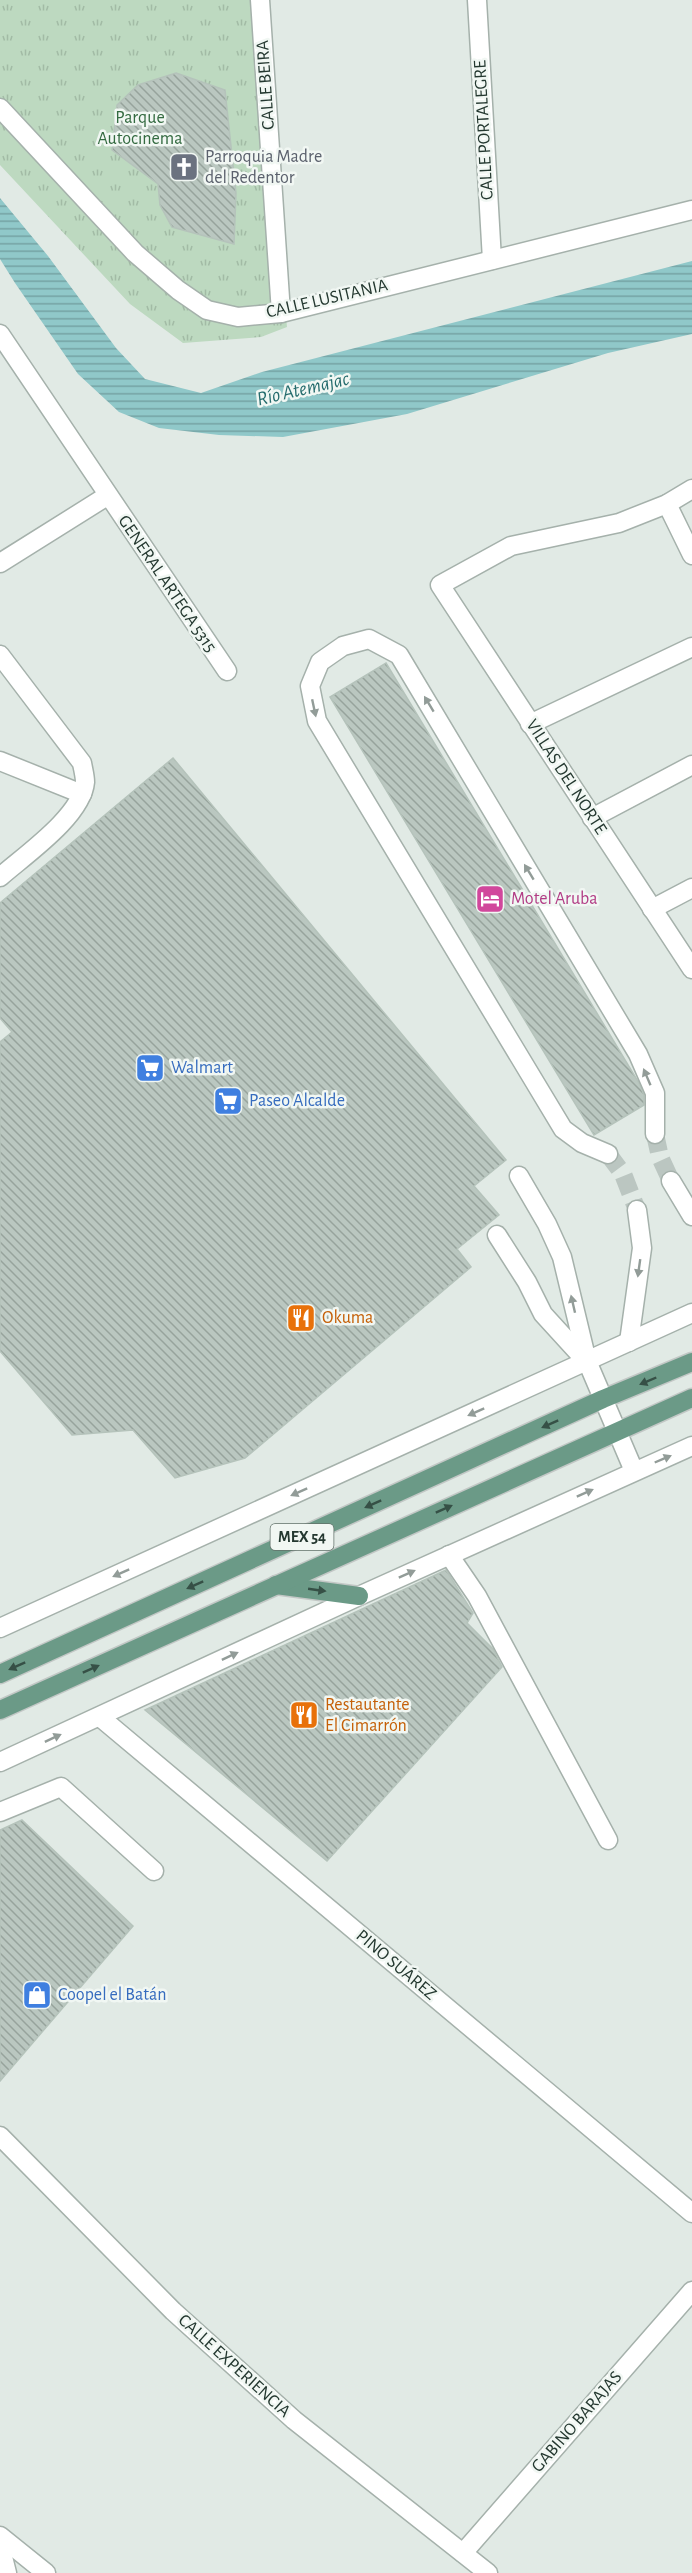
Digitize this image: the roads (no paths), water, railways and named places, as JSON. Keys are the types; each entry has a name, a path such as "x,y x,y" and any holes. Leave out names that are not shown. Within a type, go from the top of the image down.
{"main road":[{"name":"MEX 54","path":"0,1674 603,1400 692,1362"},
{"name":"MEX 54","path":"0,1710 692,1398"},
{"path":"276,1585 359,1596"}],"street":[{"name":"CALLE BEIRA","path":"260,0 281,313"},
{"name":"CALLE PORTALEGRE","path":"477,0 492,260"},
{"name":"CALLE LUSITANIA","path":"0,108 135,253 178,290 207,310 238,317 281,313 692,210"},
{"name":"GENERAL ARTEGA 5315","path":"0,334 227,671"},
{"path":"692,489 667,504 692,555"},
{"name":"GENERAL ARTEGA 5315","path":"0,563 107,496"},
{"name":"VILLAS DEL NORTE","path":"667,504 619,523 511,546 440,585 692,969"},
{"path":"608,1154 582,1143 563,1129 317,721 310,686 320,662 343,646 369,639 399,655 638,1054 654,1093 655,1134"},
{"path":"530,724 692,646"},
{"path":"0,655 82,764 85,781 82,794 71,813 0,877"},
{"path":"0,761 82,794"},
{"path":"592,818 692,765"},
{"path":"652,909 692,888"},
{"path":"519,1176 547,1224 562,1257 587,1361 634,1471"},
{"path":"671,1181 692,1216"},
{"path":"629,1342 642,1248 637,1210"},
{"path":"497,1235 527,1282 543,1314 587,1361"},
{"path":"0,1628 692,1313"},
{"path":"0,1762 359,1596 692,1446"},
{"path":"449,1555 477,1596 608,1840"},
{"name":"PINO SUÁREZ","path":"100,1717 692,2213"},
{"path":"0,1812 62,1786 154,1871"},
{"name":"CALLE EXPERIENCIA","path":"0,2136 199,2335 294,2420 488,2573"},
{"name":"GABINO BARAJAS","path":"463,2553 692,2291"},
{"path":"0,2536 46,2573"},
{"path":"0,2545 7,2573"}],"water":[{"name":"Río Atemajac","path":"0,198 48,256 116,348 145,379 201,393 262,372 692,261 692,334 608,353 407,414 283,437 219,435 159,428 119,412 78,374 15,283 0,259"}],"tunnel":[{"path":"655,1134 660,1157 671,1181"},
{"path":"608,1154 623,1174 637,1210"}],"place":[{"name":"Parroquia Madre del Redentor","path":"184,167"},
{"name":"Motel Aruba","path":"490,899"},
{"name":"Walmart","path":"150,1068"},
{"name":"Paseo Alcalde","path":"228,1101"},
{"name":"Okuma","path":"301,1318"},
{"name":"Restautante El Cimarrón","path":"304,1715"},
{"name":"Coopel el Batán","path":"37,1995"}],"park label":[{"name":"Parque Autocinema","path":"140,128"}]}
